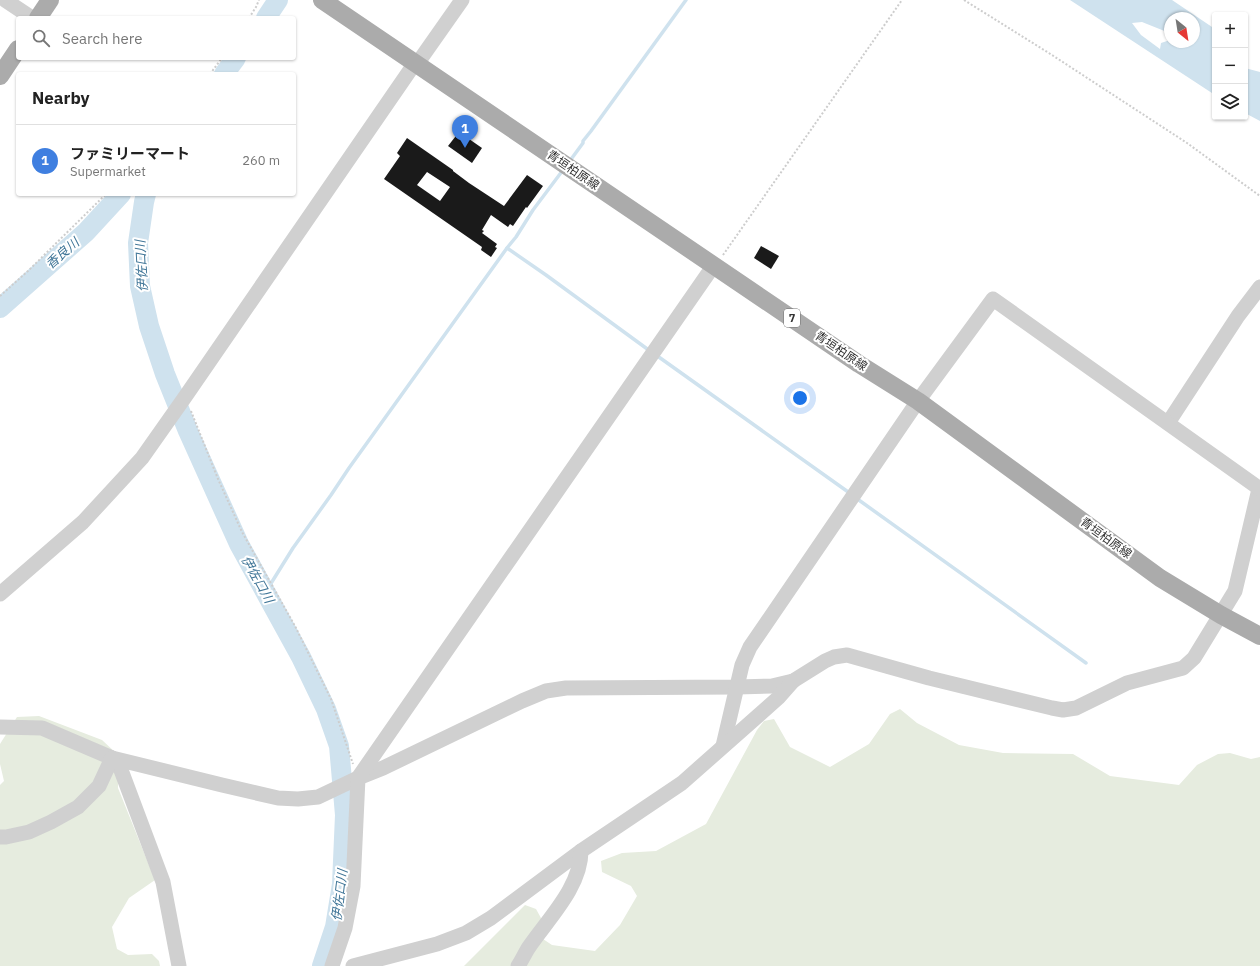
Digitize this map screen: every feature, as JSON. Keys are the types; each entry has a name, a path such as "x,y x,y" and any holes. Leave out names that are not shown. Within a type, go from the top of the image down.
{"main road":[{"path":"39,16 50,0"},
{"name":"青垣柏原線","path":"322,0 859,364 918,401 1160,578 1221,615 1260,636"},
{"path":"0,76 16,52"}],"street":[{"path":"5,0 29,16"},
{"path":"0,594 83,522 142,458 462,0"},
{"path":"332,966 345,928 353,886 348,783 715,265"},
{"path":"1168,423 1238,316 1260,287"},
{"path":"353,966 437,944 466,933 491,918 582,851 682,783 778,698 793,682 825,661 834,657 846,655 929,678 1062,710 1076,708 1127,683 1183,668 1194,658 1235,592 1260,489 1238,475 1168,423 993,299 918,401 750,647 742,665 723,746"},
{"path":"0,727 42,728 112,758 222,786 278,798 298,799 318,797 546,691 566,688 772,686 793,682"},
{"path":"0,837 29,832 78,807 98,786 112,758"},
{"path":"112,758 121,770 163,882 179,966"},
{"path":"518,966 528,948 566,897 581,862 582,851"}],"path":[{"path":"250,16 259,0"},
{"path":"715,265 902,0"},
{"path":"964,0 1188,143 1260,196"},
{"path":"212,72 220,60"},
{"path":"0,296 28,271 104,196"},
{"path":"185,397 218,479 242,532 295,626 330,699 348,783"}],"shaded area":[{"path":"900,709 917,723 959,745 1003,753 1073,754 1110,776 1179,785 1197,765 1218,754 1230,753 1251,759 1260,757 1260,966 464,966 525,905 536,909 541,918 540,928 543,939 552,945 595,951 620,925 637,896 631,886 602,872 601,861 622,853 656,851 706,824 757,730 764,721 774,719 790,747 830,767 869,744 890,714"},
{"path":"39,716 102,740 118,755 118,788 155,880 129,898 112,927 117,949 128,955 152,954 159,961 160,966 0,966 0,785 4,781 0,764 0,744 17,717"}],"water":[{"path":"1070,0 1172,0 1190,12 1164,12 1164,31 1142,22 1132,23 1141,35 1160,49 1161,43 1164,42 1164,48 1200,48 1200,19 1212,27 1212,93"},
{"path":"1248,69 1260,72 1260,121 1248,115"}],"building":[{"path":"459,132 482,148 472,163 448,146"},
{"path":"407,138 469,183 504,206 527,175 543,186 513,226 510,224 508,227 491,215 482,230 484,231 482,233 497,244 495,247 497,248 491,257 481,250 482,247 384,179 400,156 397,153","holes":["427,172 450,187 440,201 417,185"]},
{"path":"761,246 779,256 771,269 754,258"}],"waterway":[{"path":"267,16 278,0"},
{"path":"569,162 686,0"},
{"path":"226,72 234,60"},
{"path":"265,593 293,548 349,468 563,170"},
{"name":"香良川","path":"0,308 86,232 119,196"},
{"name":"伊佐口川","path":"146,196 138,243 140,286 149,326 165,374 188,431 239,544 301,657 326,709 339,746 345,815 342,884 335,927 322,966"},
{"path":"507,248 650,351"},
{"path":"656,355 851,494"},
{"path":"856,498 1086,663"}],"place":[{"name":"ファミリーマート","path":"465,148"}]}
